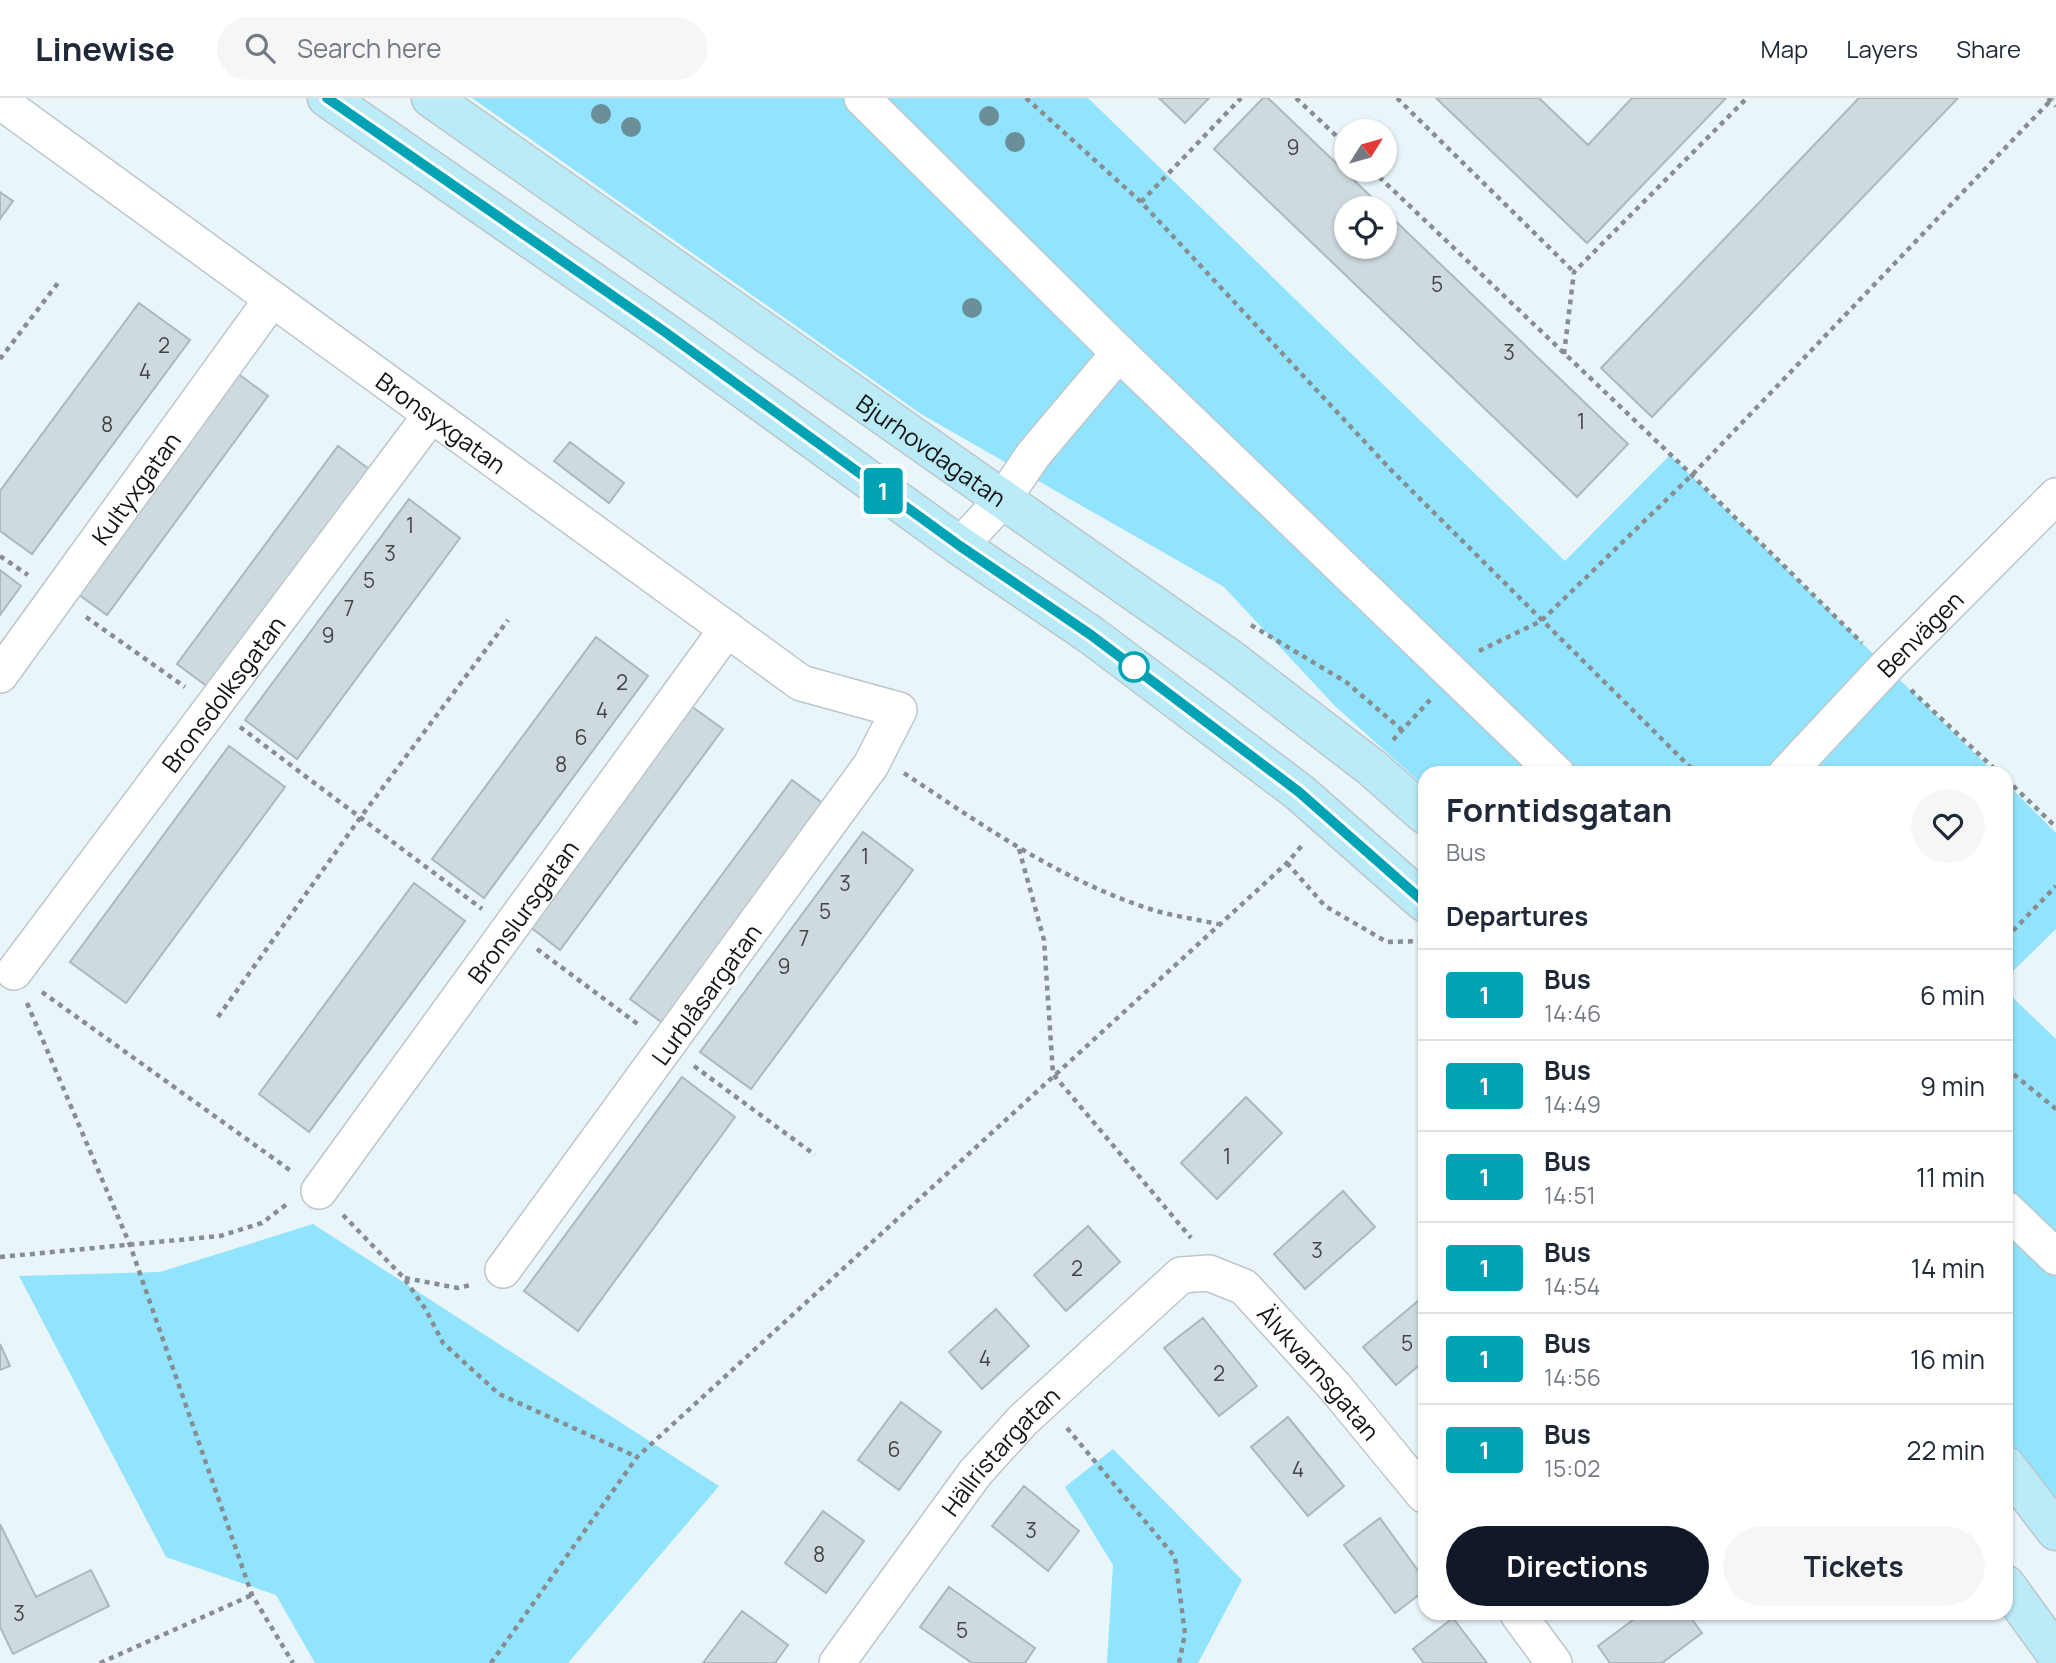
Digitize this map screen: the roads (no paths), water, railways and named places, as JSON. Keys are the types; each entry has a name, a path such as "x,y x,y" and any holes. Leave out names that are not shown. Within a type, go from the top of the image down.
{"main road":[{"path":"327,98 665,332 960,546 1091,635 1299,792 1418,897"},
{"name":"Bjurhovdagatan","path":"431,98 1229,657 1371,767 1418,809"},
{"path":"2013,1475 2056,1531"},
{"path":"2013,1595 2056,1654"}],"street":[{"path":"862,98 1119,353 1234,460 1549,766"},
{"name":"Bronsyxgatan","path":"0,101 801,683 899,710"},
{"name":"Kultyxgatan","path":"0,675 271,299"},
{"path":"960,546 1004,498 1033,455 1119,353"},
{"name":"Bronsdolksgatan","path":"14,972 431,415"},
{"name":"Benvägen","path":"1794,766 1886,667 2056,496"},
{"name":"Bronslursgatan","path":"314,1187 510,929 727,629"},
{"name":"Lurblåsargatan","path":"503,1270 871,765 899,710"},
{"path":"2013,1216 2056,1257"},
{"name":"Hällristargatan","path":"837,1663 975,1473 1045,1400 1181,1275 1203,1273"},
{"name":"Älvkvarnsgatan","path":"1203,1273 1244,1287 1335,1387 1418,1488"},
{"path":"1522,1620 1554,1663"}]}
